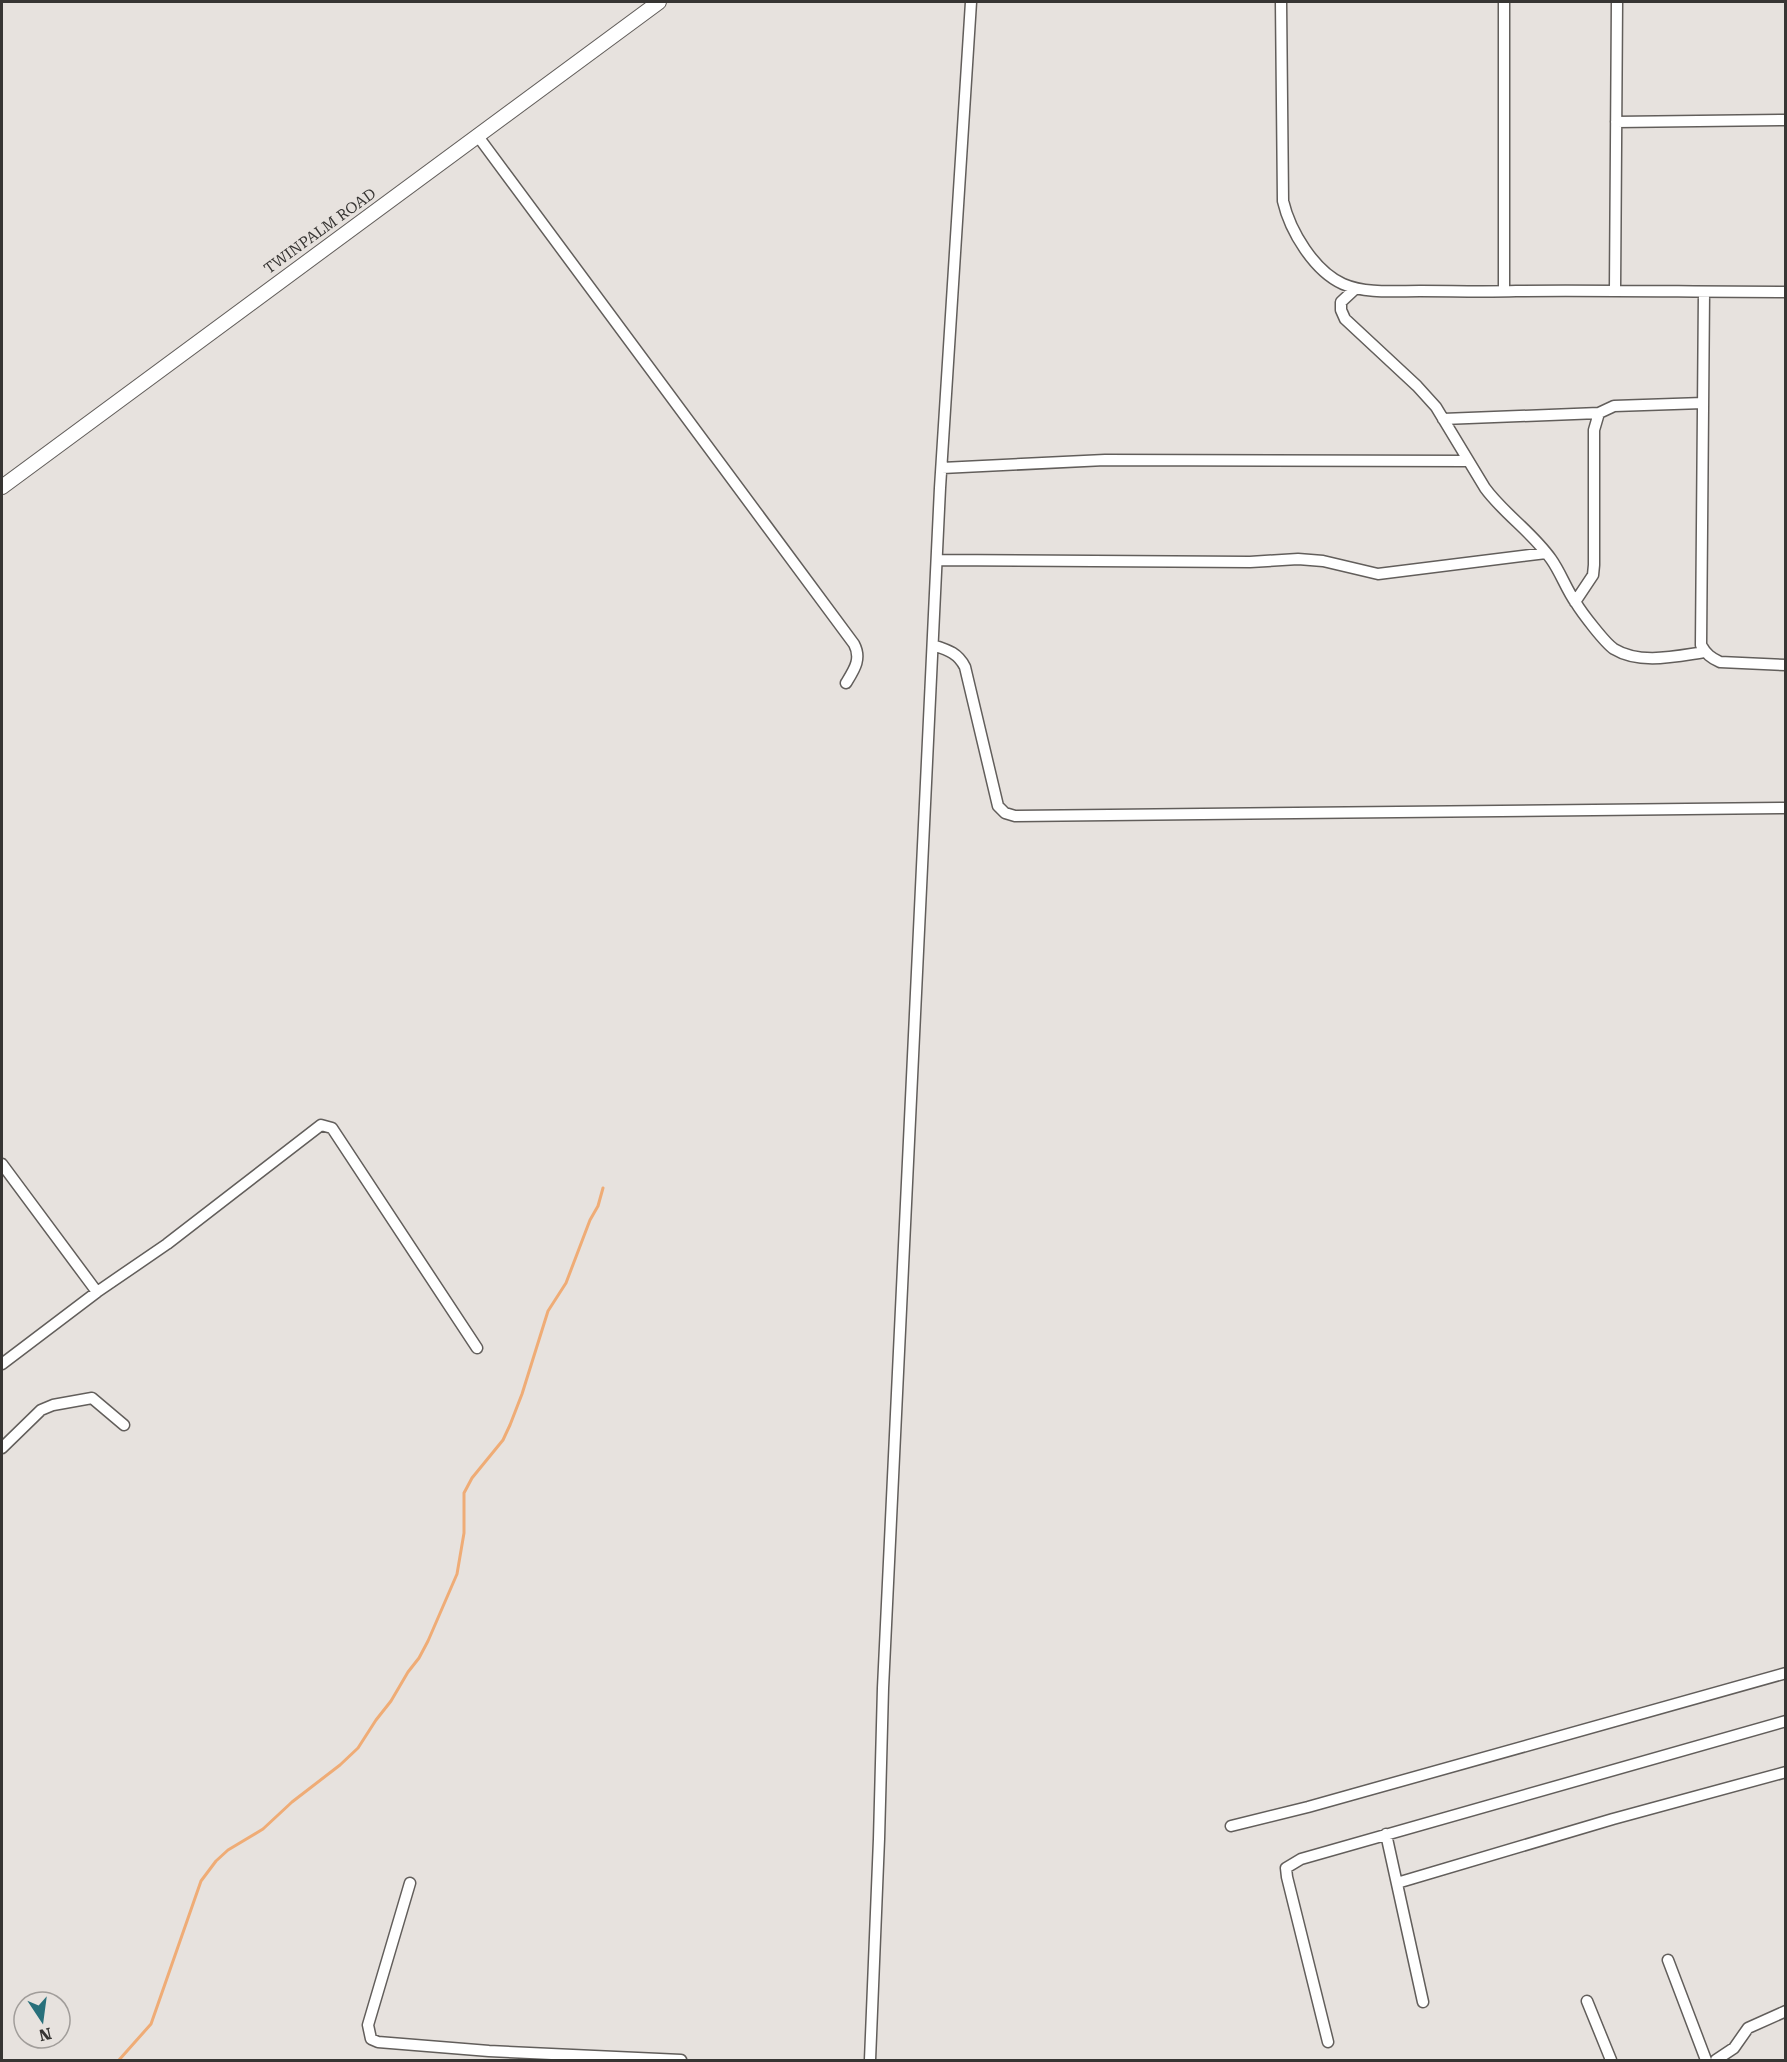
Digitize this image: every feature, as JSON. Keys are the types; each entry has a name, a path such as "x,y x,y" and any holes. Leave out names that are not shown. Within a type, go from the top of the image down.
{"main road":[{"name":"TWINPALM ROAD","path":"2,487 659,2"}],"street":[{"path":"870,2061 884,1664 937,560 971,2"},
{"path":"1281,2 1283,201 1288,221 1297,237 1317,264 1341,283 1355,289 1394,291 1785,292"},
{"path":"1504,2 1504,291"},
{"path":"1615,290 1617,2"},
{"path":"1617,122 1785,120"},
{"path":"477,135 854,644 858,651 858,660 846,683"},
{"path":"1355,289 1341,302 1341,310 1345,319 1417,386 1436,407 1493,499 1546,553 1575,602 1604,640 1614,649 1625,653 1655,658 1705,652"},
{"path":"1704,292 1700,637 1705,652 1720,662 1785,665"},
{"path":"1443,419 1599,413 1614,405 1703,403"},
{"path":"1575,602 1593,575 1594,430 1599,413"},
{"path":"942,468 1105,460 1468,461"},
{"path":"937,560 1250,562 1298,559 1323,561 1378,574 1546,553"},
{"path":"933,645 951,650 960,657 965,667 998,806 1005,813 1015,816 1785,808"},
{"path":"2,1364 97,1292 167,1244 321,1125 332,1128 477,1348"},
{"path":"2,1164 97,1292"},
{"path":"2,1448 32,1417 53,1405 92,1398 124,1425"},
{"path":"1231,1826 1308,1807 1785,1673"},
{"path":"1328,2042 1286,1868 1300,1859 1785,1721"},
{"path":"1397,1883 1613,1819 1785,1772"},
{"path":"1386,1834 1423,2002"},
{"path":"410,1883 368,2025 371,2039 378,2042 489,2056 681,2061"},
{"path":"1668,1960 1706,2061"},
{"path":"1587,2001 1611,2061"},
{"path":"1716,2061 1734,2048 1748,2028 1785,2012"}],"waterway":[{"path":"119,2060 151,2024 201,1881 216,1861 228,1850 263,1829 358,1748 419,1658 457,1574 464,1533 464,1493 472,1478 503,1440 510,1425 548,1311 566,1283 590,1220 598,1206 603,1188"}]}
